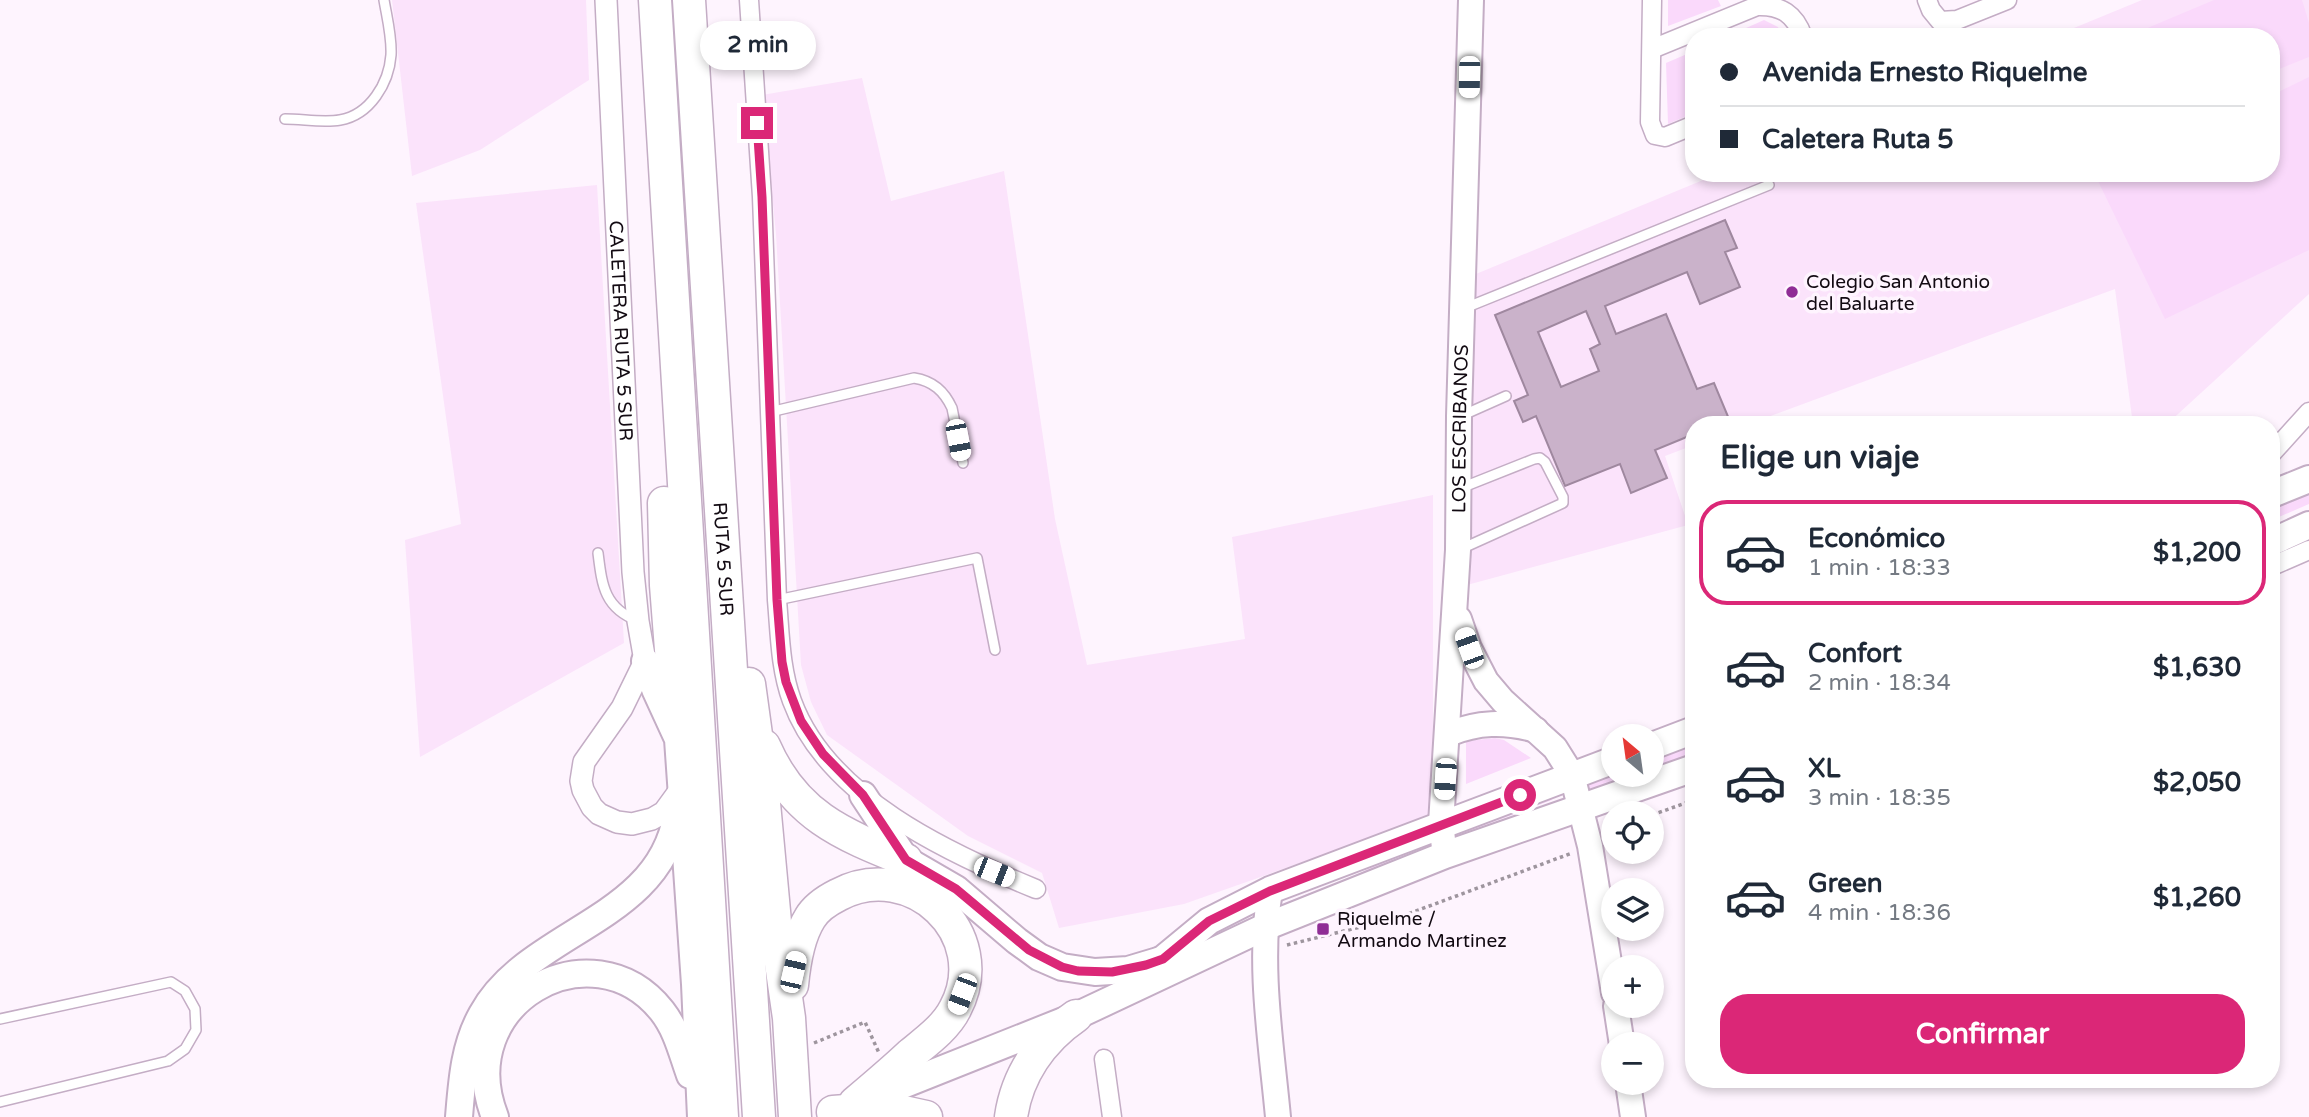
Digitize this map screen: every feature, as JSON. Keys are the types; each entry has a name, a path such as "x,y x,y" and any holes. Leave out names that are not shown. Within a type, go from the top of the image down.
{"highway":[{"name":"RUTA 5 SUR","path":"655,0 708,1113"},
{"name":"RUTA 5 SUR","path":"689,0 725,591 756,984 759,1117"},
{"path":"662,110 659,265 665,544 678,739"},
{"path":"725,591 748,678 756,721 766,821 771,934 789,1018"},
{"path":"756,721 778,772 812,812 841,833 906,860"},
{"path":"795,1117 789,1018 793,972 810,918 820,907 846,890 875,884 891,885 919,894 942,912 958,936 964,979 956,1007 949,1020 888,1075 836,1111"},
{"path":"1011,1117 1016,1094 1028,1066 1052,1034 1076,1016"},
{"path":"836,1111 886,1108 926,1117"}],"main road":[{"name":"LOS ESCRIBANOS","path":"1445,855 1441,824 1458,550 1459,416 1471,0"},
{"path":"2280,491 2309,479"},
{"path":"2280,538 2309,525"},
{"path":"1455,601 1469,648 1486,681 1503,701 1555,748 1572,775 1590,846 1608,955"},
{"path":"645,661 678,739 695,984 708,1113"},
{"path":"1448,734 1492,723 1520,725 1536,730"},
{"path":"1664,741 1685,733"},
{"path":"1076,1016 1163,959 1209,921 1270,891 1601,765"},
{"path":"836,1111 1264,939 1445,855 1685,771"},
{"path":"459,1117 467,1048 482,1013 493,997 520,970 613,910 636,890 651,872 672,835 681,789"},
{"path":"863,795 906,860 956,889 1029,950 1062,967 1078,971 1112,972 1163,959"},
{"path":"1270,891 1264,939 1278,1117"},
{"path":"495,1117 489,1103 485,1071 487,1055 498,1025 518,1000 530,990 575,975 599,976 623,982 643,994 661,1010 678,1039 708,1113"},
{"path":"1630,1095 1633,1117"}],"street":[{"name":"CALETERA RUTA 5 SUR","path":"606,0 633,572 645,661"},
{"path":"749,0 762,197 777,600 782,662 792,702 823,754 863,795 942,845 994,872 1036,889"},
{"path":"1652,0 1650,122 1654,135 1665,137 1685,129"},
{"path":"1927,0 1940,21 1957,20 2007,0"},
{"path":"1703,28 1757,6 1772,5 1784,11 1800,28"},
{"path":"1652,49 1685,35"},
{"path":"2280,444 2309,412"},
{"path":"2280,563 2309,550"},
{"path":"645,661 622,708 584,762 581,781 583,790 599,814 632,824 652,820 664,812 681,789"},
{"path":"1104,1059 1112,1117"}],"lane":[{"path":"285,119 342,120 370,104 384,82 391,56 384,0"},
{"path":"1464,309 1769,185"},
{"path":"770,412 914,378 922,379 936,386 952,408 963,463"},
{"path":"1459,416 1506,396"},
{"path":"1458,550 1563,503 1563,497 1541,458 1460,489"},
{"path":"598,553 603,587 610,601 622,614 638,621"},
{"path":"777,600 977,558 995,650"},
{"path":"766,821 780,861"},
{"path":"771,934 782,877"},
{"path":"0,1019 171,982 185,991 195,1009 197,1030 184,1049 168,1061 0,1102"}],"path":[{"path":"1664,811 1685,803"},
{"path":"1264,939 1397,918 1590,846"},
{"path":"865,1022 888,1075"}],"shaded area":[{"path":"392,0 586,0 589,80 480,150 412,176"},
{"path":"1668,0 1718,0 1721,6 1668,26"},
{"name":"Colegio San Antonio del Baluarte","path":"2142,0 2309,0 2309,294 2176,416 2132,416 2115,289 1770,416 1685,416 1685,448 1665,456 1685,516 1685,526 1467,585 1476,274 1698,182 2280,182 2280,28 2074,28"},
{"path":"2214,0 2302,0 2309,23 2309,57 2280,69 2280,28 2147,28"},
{"path":"1764,20 1778,28 1746,28"},
{"path":"1685,55 1685,117 1668,124 1666,63"},
{"path":"2309,77 2309,250 2165,319 2098,182 2280,182 2280,91"},
{"path":"862,78 891,201 1004,171 1055,519 1087,665 1245,639 1232,537 1433,495 1433,816 1184,904 1059,928 1042,873 968,836 827,735 811,702 801,665 776,234 762,95"},
{"path":"597,185 624,643 420,757 405,540 461,524 416,203"},
{"path":"2309,488 2309,504 2280,517 2280,501"},
{"path":"1495,738 1504,740 1531,758 1466,784 1466,741"},
{"path":"1685,743 1685,760 1664,768 1664,751"},
{"path":"1601,777 1601,788 1604,788 1587,794 1584,783"},
{"path":"1550,795 1552,800 1459,835 1458,830"},
{"path":"1436,837 1437,843 1397,858 1363,878 1277,912 1285,903 1359,874 1394,853"}],"building":[{"path":"1725,220 1737,248 1725,252 1740,287 1700,304 1687,272 1605,306 1616,334 1666,314 1697,389 1714,383 1728,416 1685,416 1685,438 1655,450 1667,478 1631,493 1620,464 1565,486 1536,416 1523,422 1514,401 1528,395 1495,315","holes":["1586,311 1600,344 1590,349 1599,371 1561,387 1538,332"]}],"place":[{"name":"Colegio San Antonio del Baluarte","path":"1792,292"},
{"name":"Riquelme / Armando Martinez","path":"1323,929"}],"route":[{"path":"757,123 777,600 786,682 792,702 812,739 850,784 863,795 906,860 956,889 1039,957 1078,971 1112,972 1163,959 1209,921 1270,891 1520,795"}]}
